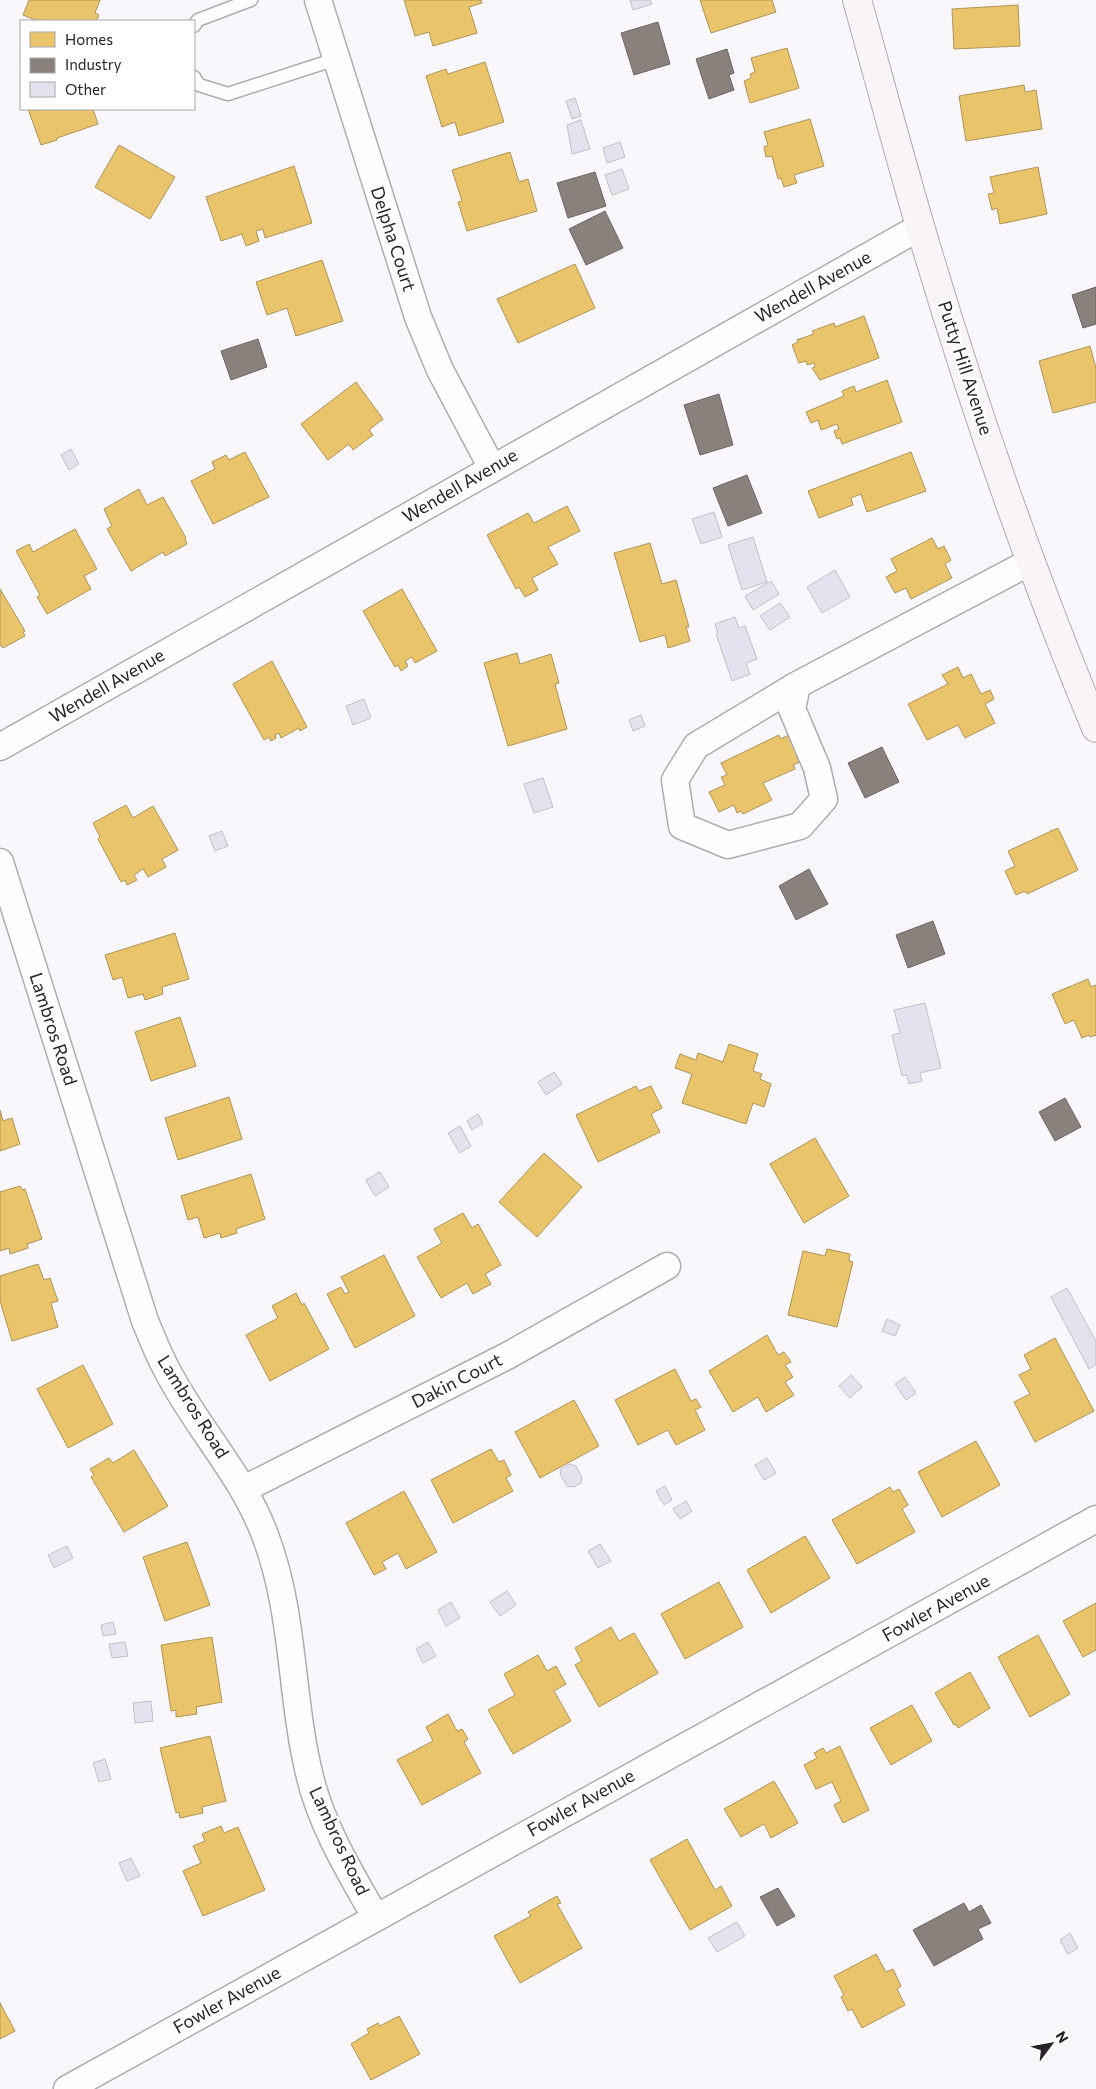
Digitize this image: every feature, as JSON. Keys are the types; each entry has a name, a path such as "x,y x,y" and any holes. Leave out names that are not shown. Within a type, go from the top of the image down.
{"main road":[{"name":"Putty Hill Avenue","path":"856,0 920,227 975,401 1030,562 1096,728"}],"street":[{"name":"Delpha Court","path":"318,0 418,317 440,370 492,468"},
{"name":"Wendell Avenue","path":"0,747 920,227"},
{"path":"797,685 792,709 817,768 824,799 800,826 728,845 682,826 675,780 696,746 797,685 1030,562"},
{"name":"Lambros Road","path":"0,862 145,1321 167,1370 244,1489 265,1534 280,1582 302,1739 310,1779 333,1835 376,1918"},
{"name":"Dakin Court","path":"244,1489 507,1356 667,1266"},
{"name":"Fowler Avenue","path":"67,2089 1096,1519"}],"lane":[{"path":"195,24 198,20 251,0"},
{"path":"195,79 199,85 228,94 336,59"}],"building: Homes":[{"path":"29,0 100,0 95,13 99,15 96,20 36,20 23,15"},
{"path":"404,0 481,0 482,3 469,7 477,33 433,46 429,32 415,36"},
{"path":"700,0 772,0 776,12 711,33"},
{"path":"1018,5 1020,46 954,49 952,9"},
{"path":"787,48 799,88 750,103 744,81 751,78 750,74 755,72 751,58"},
{"path":"485,62 504,122 459,136 455,122 442,127 426,76 446,69 448,74"},
{"path":"1024,85 1025,92 1036,90 1042,129 966,141 959,96"},
{"path":"28,110 93,110 98,124 41,145"},
{"path":"810,119 824,166 794,175 797,183 784,187 781,178 778,179 772,156 766,157 764,147 768,145 764,132"},
{"path":"119,145 175,177 150,219 95,187"},
{"path":"510,152 519,182 528,179 537,211 467,231 458,202 462,201 452,170"},
{"path":"294,166 312,223 265,238 263,229 256,231 259,241 246,246 242,234 221,241 206,197"},
{"path":"1038,167 1047,214 1000,224 997,208 992,210 988,194 994,193 990,177"},
{"path":"322,260 343,321 296,336 287,308 267,315 256,282"},
{"path":"575,264 595,308 518,343 497,299"},
{"path":"864,316 879,358 820,380 812,368 815,367 814,363 807,365 806,361 799,363 792,345 798,342 797,340 814,334 812,331 834,323 835,327"},
{"path":"1090,346 1096,368 1096,402 1053,413 1039,361"},
{"path":"887,380 902,422 842,444 840,438 837,439 834,431 839,429 837,424 821,430 818,420 811,423 806,412 844,396 842,391 854,386 856,392"},
{"path":"356,382 383,419 369,430 373,435 353,450 349,444 328,460 301,424"},
{"path":"245,452 269,497 213,524 191,481 215,469 212,462 226,455 229,460"},
{"path":"911,452 926,491 867,512 861,494 851,498 853,505 819,518 808,491"},
{"path":"139,489 147,505 163,497 186,538 187,544 165,556 163,552 131,571 107,529 112,526 104,509"},
{"path":"567,506 580,531 548,547 558,564 532,578 538,590 525,597 519,587 516,589 487,535 528,513 534,523"},
{"path":"75,529 97,569 84,576 91,589 47,614 37,597 40,595 16,551 29,544 33,552"},
{"path":"932,538 938,549 944,546 951,560 945,564 952,578 911,599 906,588 895,593 886,577 897,571 891,559"},
{"path":"650,543 662,584 676,580 689,627 686,627 690,641 668,648 665,635 640,642 614,553"},
{"path":"0,589 25,631 23,632 25,636 3,648 0,645"},
{"path":"402,589 437,651 415,663 412,657 405,661 408,666 401,671 398,665 395,667 363,611"},
{"path":"517,653 520,664 551,654 559,683 555,684 567,729 508,746 484,663"},
{"path":"272,661 307,727 300,731 299,728 281,738 279,733 271,741 269,737 264,740 233,684"},
{"path":"958,667 963,678 971,674 981,694 990,690 994,699 985,704 995,723 965,738 958,725 927,740 908,704 948,684 942,675"},
{"path":"779,735 780,739 789,735 802,761 793,765 795,769 763,783 772,800 743,814 741,811 737,813 734,805 719,812 709,792 725,785 721,777 727,775 721,763"},
{"path":"126,805 133,818 153,806 178,850 162,859 166,867 148,877 143,869 134,875 137,880 127,885 125,880 121,882 98,839 100,837 93,823"},
{"path":"1058,828 1078,870 1027,894 1025,891 1016,895 1005,871 1015,866 1008,851"},
{"path":"175,933 189,979 162,987 163,994 145,1000 143,994 128,998 122,977 113,980 105,955"},
{"path":"1088,979 1091,987 1096,985 1096,1035 1082,1038 1074,1020 1065,1024 1052,994"},
{"path":"180,1017 196,1066 151,1081 135,1032"},
{"path":"729,1044 758,1054 753,1071 762,1074 760,1079 771,1084 764,1107 753,1103 746,1124 682,1103 692,1074 675,1068 680,1054 696,1060 698,1053 723,1062"},
{"path":"636,1086 639,1091 651,1086 662,1108 651,1114 660,1132 598,1162 576,1115"},
{"path":"229,1097 242,1139 178,1160 165,1118"},
{"path":"0,1110 3,1121 12,1118 20,1144 0,1151"},
{"path":"815,1138 849,1196 804,1223 770,1164"},
{"path":"544,1153 582,1187 537,1237 499,1202"},
{"path":"251,1174 265,1219 236,1229 237,1233 221,1238 220,1233 204,1238 198,1217 188,1220 181,1196"},
{"path":"20,1186 22,1190 25,1189 42,1239 27,1244 28,1248 10,1254 9,1248 0,1251 0,1192"},
{"path":"463,1213 472,1228 478,1224 501,1265 485,1274 491,1284 473,1294 467,1283 441,1298 417,1257 442,1243 434,1229"},
{"path":"827,1249 850,1254 849,1261 853,1262 837,1327 788,1315 803,1251 825,1256"},
{"path":"384,1255 415,1316 355,1348 327,1294 341,1287 345,1294 349,1292 341,1277"},
{"path":"38,1264 44,1280 50,1278 58,1301 51,1303 58,1327 12,1341 0,1301 0,1276"},
{"path":"296,1293 302,1305 304,1303 329,1349 270,1381 246,1335 278,1318 272,1306"},
{"path":"767,1335 778,1355 784,1352 791,1362 785,1365 793,1377 785,1382 794,1395 766,1412 758,1397 733,1412 709,1371"},
{"path":"1055,1338 1094,1411 1035,1442 1014,1402 1030,1394 1019,1375 1031,1369 1024,1355"},
{"path":"83,1365 113,1424 68,1448 37,1389"},
{"path":"675,1369 691,1401 696,1399 701,1407 695,1410 705,1430 676,1445 668,1430 638,1445 615,1400"},
{"path":"574,1400 599,1446 540,1478 515,1432"},
{"path":"976,1441 1000,1485 942,1517 918,1472"},
{"path":"491,1449 499,1462 504,1460 511,1475 506,1478 513,1491 453,1523 431,1480"},
{"path":"134,1450 168,1506 124,1532 91,1477 94,1475 90,1469 109,1458 113,1463"},
{"path":"890,1487 893,1492 899,1489 908,1505 902,1509 915,1532 857,1564 832,1520"},
{"path":"404,1491 437,1552 406,1569 398,1553 382,1562 386,1569 374,1575 346,1523"},
{"path":"805,1536 830,1578 771,1613 747,1570"},
{"path":"187,1542 210,1605 165,1621 143,1557"},
{"path":"719,1582 743,1627 685,1659 661,1614"},
{"path":"1096,1603 1096,1650 1083,1657 1063,1621"},
{"path":"611,1627 619,1641 634,1633 658,1673 599,1707 575,1665 582,1661 575,1648"},
{"path":"1038,1635 1070,1694 1030,1717 998,1657"},
{"path":"212,1637 222,1702 196,1707 197,1714 176,1717 176,1710 171,1711 161,1645"},
{"path":"538,1655 547,1671 556,1666 566,1684 554,1691 571,1721 513,1754 488,1710 515,1695 504,1674"},
{"path":"970,1672 990,1708 958,1728 956,1724 954,1725 935,1693"},
{"path":"912,1705 932,1741 891,1765 870,1728"},
{"path":"448,1714 457,1731 462,1729 468,1739 464,1742 481,1773 422,1805 397,1760 433,1741 426,1727"},
{"path":"210,1736 226,1801 202,1807 203,1813 180,1818 179,1812 176,1813 160,1748"},
{"path":"840,1746 869,1810 843,1823 834,1805 841,1801 832,1782 816,1789 804,1765 817,1758 814,1753 823,1748 826,1753"},
{"path":"774,1781 798,1823 771,1838 764,1824 741,1837 724,1809"},
{"path":"221,1826 224,1833 238,1827 265,1890 203,1916 183,1871 201,1863 193,1846 205,1841 202,1834"},
{"path":"687,1839 715,1890 721,1886 732,1906 690,1930 650,1860"},
{"path":"557,1896 561,1903 557,1904 582,1948 520,1983 494,1936 531,1916 528,1912"},
{"path":"876,1954 886,1972 893,1969 901,1986 897,1989 905,2005 862,2028 852,2009 848,2011 841,1997 844,1995 834,1976"},
{"path":"0,2003 15,2031 0,2039"},
{"path":"399,2016 420,2054 371,2080 351,2044 369,2033 367,2029 378,2023 380,2026"}],"building: Industry":[{"path":"658,22 670,64 634,75 621,33"},
{"path":"727,49 734,73 729,75 734,90 709,99 696,59"},
{"path":"595,172 606,206 568,218 557,183"},
{"path":"605,211 623,248 586,265 569,229"},
{"path":"1096,287 1096,324 1083,328 1072,295"},
{"path":"258,339 267,367 231,380 221,351"},
{"path":"719,394 733,445 700,455 684,405"},
{"path":"747,475 762,513 728,526 713,488"},
{"path":"882,747 899,782 865,798 848,763"},
{"path":"809,869 828,904 796,920 779,886"},
{"path":"933,921 945,954 908,968 896,935"},
{"path":"1065,1098 1081,1127 1055,1141 1039,1112"},
{"path":"778,1888 795,1916 777,1926 760,1897"},
{"path":"964,1903 969,1912 981,1905 991,1923 978,1929 983,1939 934,1966 913,1930"}],"building: Other":[{"path":"630,0 650,0 652,4 633,10"},
{"path":"575,98 581,116 572,119 566,101"},
{"path":"581,120 590,149 572,154 567,125"},
{"path":"620,142 625,157 607,163 603,148"},
{"path":"622,169 629,189 612,195 605,175"},
{"path":"71,449 79,464 69,470 61,455"},
{"path":"714,512 722,537 701,544 692,519"},
{"path":"753,537 767,582 742,590 728,545"},
{"path":"835,570 850,597 822,613 807,587"},
{"path":"771,581 779,594 753,610 745,596"},
{"path":"780,603 790,617 770,630 760,616"},
{"path":"735,617 739,628 745,626 757,659 746,663 750,674 732,681 716,634 718,633 715,624"},
{"path":"364,699 371,718 353,725 346,706"},
{"path":"641,715 645,726 633,731 629,720"},
{"path":"543,778 553,807 534,813 524,784"},
{"path":"222,831 228,846 215,851 209,836"},
{"path":"925,1003 941,1068 920,1073 922,1081 909,1084 907,1075 902,1076 892,1035 900,1033 894,1010"},
{"path":"554,1072 562,1084 546,1095 538,1082"},
{"path":"478,1114 483,1123 472,1130 467,1121"},
{"path":"460,1126 471,1146 460,1153 448,1133"},
{"path":"380,1172 389,1187 375,1196 366,1180"},
{"path":"1067,1288 1096,1341 1096,1365 1089,1369 1051,1297"},
{"path":"887,1319 900,1325 895,1336 882,1331"},
{"path":"851,1375 862,1387 850,1398 839,1386"},
{"path":"905,1377 916,1393 906,1400 895,1384"},
{"path":"767,1458 776,1473 764,1480 755,1465"},
{"path":"569,1464 576,1466 582,1477 581,1483 574,1487 567,1486 560,1474 561,1469"},
{"path":"665,1486 672,1500 664,1505 656,1491"},
{"path":"686,1501 692,1511 680,1519 673,1509"},
{"path":"600,1544 611,1561 598,1568 588,1551"},
{"path":"67,1546 73,1558 54,1568 48,1555"},
{"path":"507,1591 516,1605 500,1616 490,1602"},
{"path":"451,1602 460,1618 446,1626 438,1610"},
{"path":"113,1622 116,1634 103,1636 101,1625"},
{"path":"125,1642 128,1656 112,1658 109,1644"},
{"path":"428,1642 436,1656 423,1663 416,1649"},
{"path":"151,1701 153,1721 135,1723 133,1703"},
{"path":"105,1759 111,1779 99,1782 93,1763"},
{"path":"131,1858 140,1876 127,1881 119,1863"},
{"path":"737,1922 745,1936 717,1952 708,1938"},
{"path":"1070,1933 1078,1948 1068,1954 1060,1940"}]}
